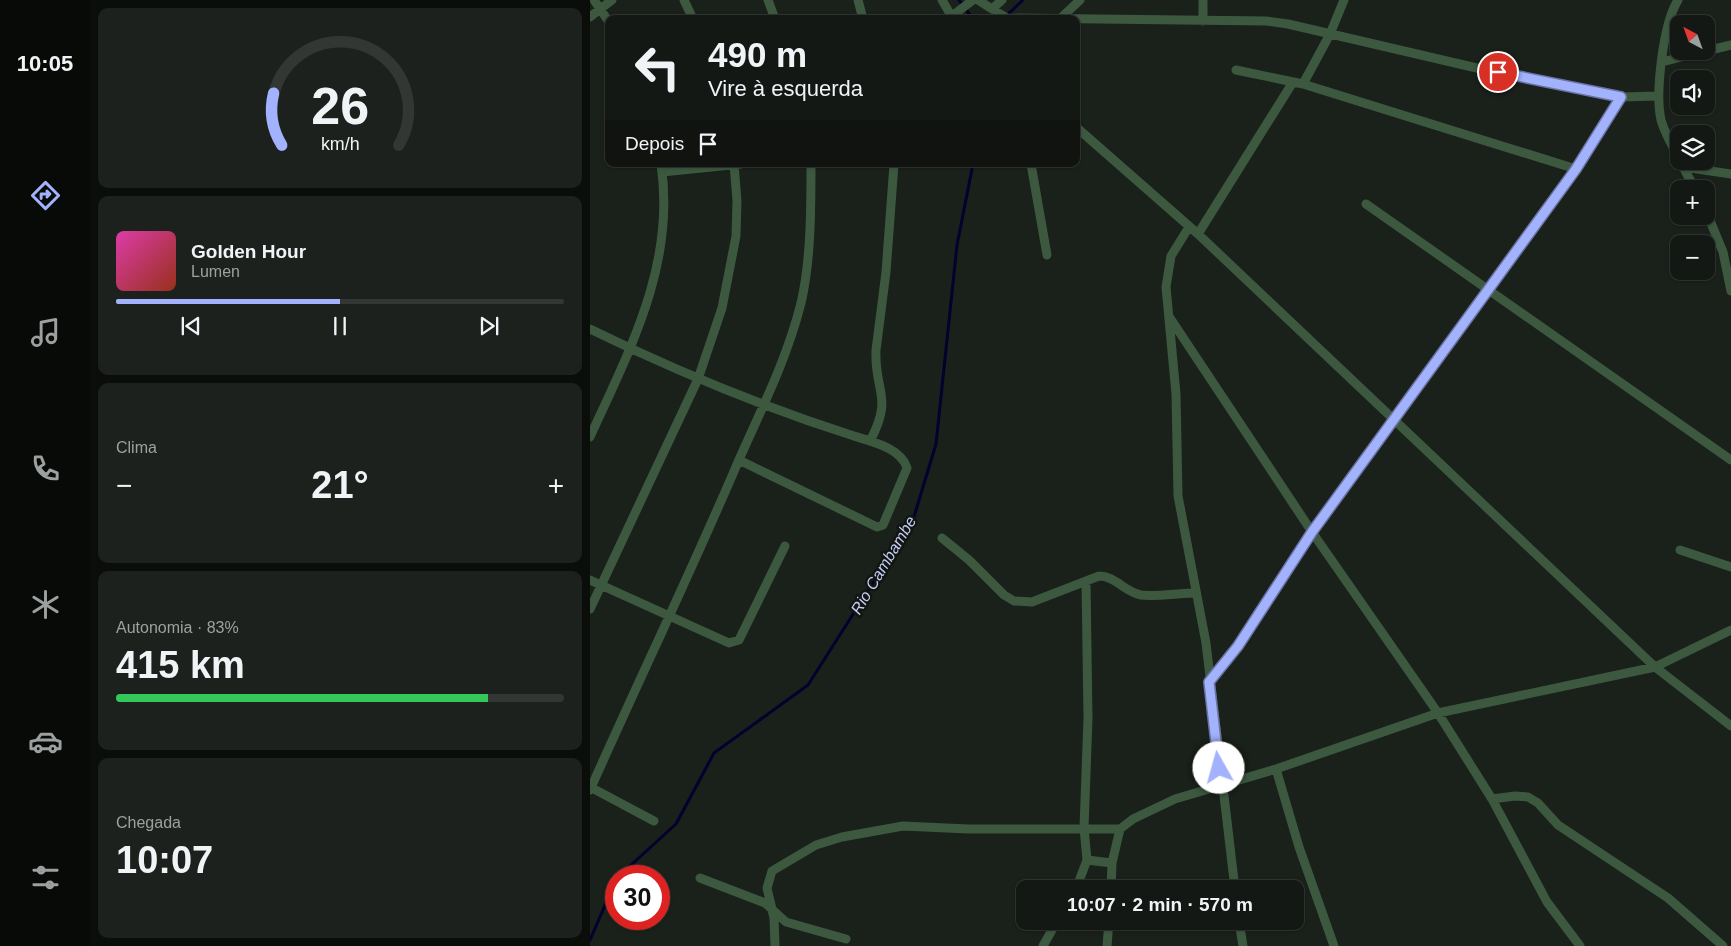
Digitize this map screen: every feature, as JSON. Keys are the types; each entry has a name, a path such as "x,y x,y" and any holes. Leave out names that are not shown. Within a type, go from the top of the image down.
{"street":[{"path":"594,0 605,16"},
{"path":"590,17 612,0"},
{"path":"684,0 691,15"},
{"path":"768,0 774,15"},
{"path":"858,0 862,15"},
{"path":"942,0 954,15 977,1 1002,15"},
{"path":"992,9 1002,0"},
{"path":"1064,15 1080,0"},
{"path":"1203,0 1203,21"},
{"path":"1303,84 1330,34 1344,0"},
{"path":"1670,141 1664,129 1658,96 1662,62 1673,8 1678,0"},
{"path":"1080,18 1266,21 1306,27 1481,69 1621,97 1658,96"},
{"path":"1715,48 1731,44"},
{"path":"1662,62 1670,60"},
{"path":"1236,70 1303,84 1576,169"},
{"path":"1198,234 1292,82"},
{"path":"1209,682 1238,646 1312,532 1576,169 1621,97"},
{"path":"1080,131 1198,234 1655,667 1704,702 1731,726"},
{"path":"590,437 630,349 656,277 666,212 662,168 680,167"},
{"path":"590,610 698,379 722,308 735,245 737,202 734,167"},
{"path":"654,821 590,788 764,405 792,336 801,301 811,214 811,167"},
{"path":"870,441 880,421 883,407 882,391 875,363 886,272 894,167"},
{"path":"1032,167 1047,255"},
{"path":"1714,170 1731,174"},
{"path":"1366,204 1731,460"},
{"path":"1711,225 1722,252 1731,291"},
{"path":"1190,227 1171,256 1167,271 1166,299 1170,318 1178,434 1178,496 1206,643 1221,786 1234,880"},
{"path":"1170,318 1312,532 1438,713 1492,799 1547,902 1580,946"},
{"path":"590,329 698,379 764,405 870,441 899,454 905,460 907,468 884,523 879,527 739,460"},
{"path":"942,538 969,560 1004,595 1014,600 1032,602 1086,581 1106,576 1129,591 1141,595 1196,593"},
{"path":"590,580 728,644 734,644 739,640 785,546"},
{"path":"1680,550 1731,567"},
{"path":"1079,880 1087,860 1084,828 1088,718 1086,581"},
{"path":"775,946 772,909 767,888 772,871 802,852 842,837 911,826 977,829 1120,829 1133,819 1175,799 1276,769 1438,713 1655,667 1731,630"},
{"path":"1276,769 1299,847 1334,946"},
{"path":"1492,799 1515,796 1528,797 1538,803 1558,825 1668,898 1724,946"},
{"path":"1111,880 1112,863 1120,829"},
{"path":"1087,860 1112,863"},
{"path":"700,878 765,903 786,922 846,939"},
{"path":"1043,946 1052,930"},
{"path":"1107,946 1108,930"},
{"path":"1240,930 1243,946"}],"waterway":[{"path":"959,0 970,15"},
{"path":"1007,15 1023,0"},
{"name":"Rio Cambambe","path":"631,865 676,824 714,753 808,685 913,520 936,444 957,245 972,167"},
{"name":"Rio Cambambe","path":"590,940 605,905"}],"route":[{"path":"1219,768 1209,682 1238,646 1312,532 1576,169 1621,97 1498,72"}]}
